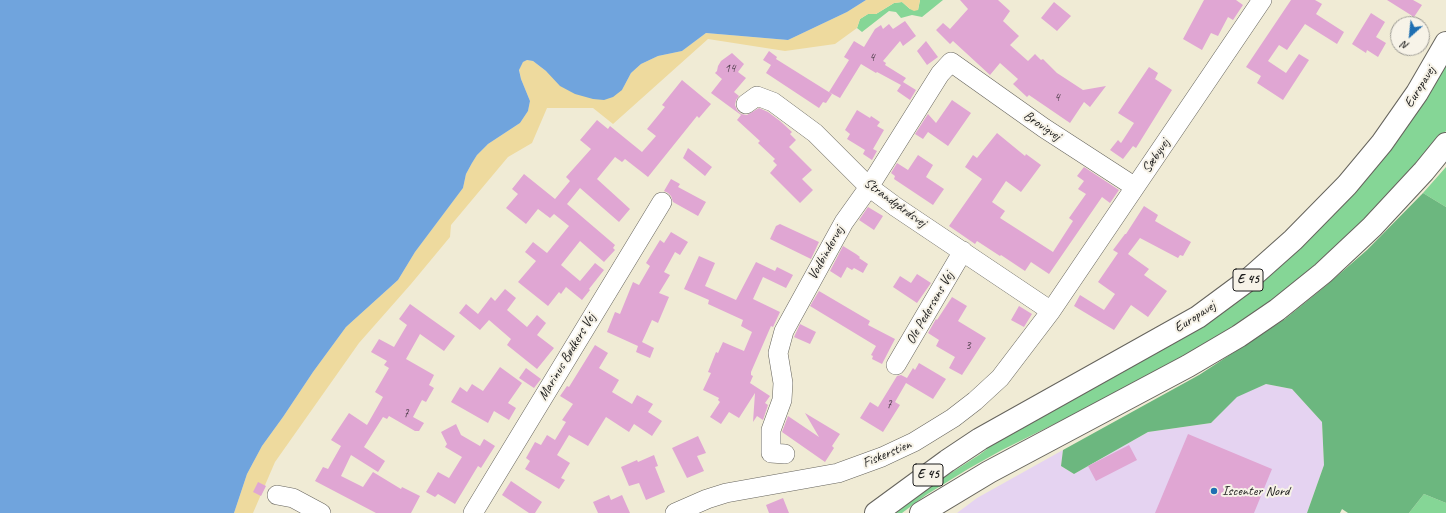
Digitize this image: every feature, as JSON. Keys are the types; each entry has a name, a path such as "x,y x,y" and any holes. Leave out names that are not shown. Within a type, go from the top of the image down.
{"main road":[{"name":"Europavej","path":"876,513 947,461 980,439 1198,317 1248,280 1294,240 1347,185 1382,143 1417,94 1446,43"},
{"name":"E 45","path":"924,512 989,472 1188,366 1239,336 1276,310 1323,273 1372,227 1424,171 1446,144"}],"street":[{"name":"Sæbyvej","path":"1051,311 1262,0"},
{"name":"Brovigvej","path":"951,62 1041,126 1135,186"},
{"name":"Vodbindervej","path":"785,454 771,453 771,430 782,400 783,383 778,353 784,331 844,222 869,187 940,74 951,62"},
{"name":"Strandgårdsvej","path":"746,104 757,96 773,102 815,133 869,187 896,207 1051,311"},
{"name":"Marinus Bødkers Vej","path":"473,513 662,202"},
{"name":"Ole Pedersens Vej","path":"896,365 963,251"},
{"name":"Fiskerstien","path":"675,513 707,499 726,493 838,473 882,457 914,442 953,418 975,401 1000,378 1051,311"},
{"path":"277,495 293,498 321,513"}],"shaded area":[{"path":"1266,384 1292,389 1322,422 1324,465 1307,513 957,513 977,498 1063,450 1061,466 1074,474 1148,432 1211,423 1237,396"}],"green space":[{"path":"920,0 943,0 922,17 912,15 901,18 896,12 889,11 862,32 857,28 860,19 868,14 876,14 894,3 902,2 910,9 918,10"},
{"path":"1446,60 1446,131 1369,219 1277,298 1227,333 1163,370 1002,450 926,495 902,513 895,513 943,478 979,455 987,449 989,444 1224,309"},
{"path":"1446,167 1446,207 1423,193"},
{"path":"1423,193 1446,207 1446,503 1424,494 1409,513 1348,513 1342,509 1340,513 1307,513 1324,465 1322,422 1292,389 1266,384 1237,397 1211,423 1148,432 1074,474 1061,466 1063,450 1199,375 1285,319 1367,250"},
{"path":"1424,494 1446,503 1446,513 1409,513"}],"sand":[{"path":"866,0 920,0 918,10 914,11 910,9 902,2 894,3 876,14 868,14 860,19 857,28 835,44 785,51 708,39 613,124 593,108 547,108 532,143 508,157 451,225 450,237 359,343 275,462 253,513 234,513 247,474 262,446 313,372 346,327 398,280 415,252 463,188 466,174 477,155 488,144 520,123 528,111 530,101 521,79 519,69 523,62 527,60 533,61 546,71 622,90 631,73 641,64 658,56 682,51 706,33 788,40 847,12"}],"water":[{"path":"0,0 866,0 847,12 788,40 706,33 682,51 658,56 641,64 631,73 622,90 613,97 604,100 593,99 575,94 560,86 546,71 533,61 527,60 523,62 519,70 530,101 528,111 520,123 488,144 477,155 466,174 463,188 415,252 398,280 346,327 313,372 262,446 247,474 234,513 0,513"}],"building":[{"path":"960,0 998,0 1010,11 1003,21 1019,36 1010,45 1028,61 1035,54 1041,60 1043,59 1057,73 1083,90 1106,86 1090,107 1084,102 1070,123 1029,95 1027,97 1013,84 1018,79 1000,63 990,75 953,41 950,44 936,30 943,23 950,29 968,9"},
{"path":"1204,0 1236,0 1243,5 1233,20 1228,17 1218,36 1211,33 1202,50 1183,39"},
{"path":"1291,0 1315,0 1322,4 1316,14 1344,32 1337,44 1305,24 1287,50 1279,45 1268,61 1286,73 1299,54 1309,60 1283,100 1257,83 1261,76 1246,67"},
{"path":"1387,0 1413,0 1422,5 1415,16"},
{"path":"1054,2 1071,16 1057,31 1041,18"},
{"path":"1371,13 1385,22 1376,37 1386,43 1378,57 1367,50 1366,53 1352,44"},
{"path":"905,21 916,36 903,46 900,41 883,61 886,63 885,65 906,78 903,82 916,90 910,100 897,91 901,85 861,64 840,98 829,92 849,60 844,57 854,41 864,47 875,29 881,25 883,29 889,24 893,29"},
{"path":"926,41 938,57 927,65 917,51"},
{"path":"769,51 777,57 776,59 832,94 826,103 823,102 819,108 766,73 771,65 763,60"},
{"path":"732,53 744,64 738,72 746,78 734,92 739,96 735,105 737,110 741,114 747,115 759,108 768,112 780,121 792,132 790,134 796,140 789,147 812,170 802,179 813,190 800,203 770,173 777,165 773,161 775,159 758,143 760,141 737,120 741,115 711,93 722,79 715,73 718,66 721,61"},
{"path":"1149,67 1158,73 1155,79 1172,90 1136,148 1133,146 1123,159 1110,150 1118,140 1121,143 1134,123 1118,113"},
{"path":"682,80 711,104 699,118 697,116 648,177 625,159 622,162 615,157 597,179 630,209 619,222 580,188 567,204 615,245 613,248 615,250 604,262 580,241 561,265 580,281 595,263 604,270 582,300 566,287 561,294 559,292 548,306 518,282 536,261 525,252 533,242 547,253 569,226 554,214 550,218 538,209 526,224 506,208 518,194 512,189 524,174 555,199 570,181 566,177 591,149 580,140 597,120 608,129 610,126 642,152 656,136 647,129 665,107 662,105"},
{"path":"952,100 971,113 948,146 928,132 923,139 915,134 928,114 936,123"},
{"path":"857,110 880,122 877,126 884,130 873,149 877,151 872,160 863,154 865,150 847,139 850,134 845,130"},
{"path":"997,133 1025,156 1026,154 1041,165 1021,192 1006,181 992,202 1005,211 1000,218 1053,252 1073,221 1069,218 1086,194 1078,189 1084,181 1077,176 1084,167 1119,190 1110,203 1102,197 1049,274 1031,262 1025,271 977,241 975,244 949,226 982,179 965,167 973,155 977,158"},
{"path":"688,148 712,167 705,176 683,158"},
{"path":"918,155 933,165 926,177 944,189 933,205 894,179 895,176 891,173 897,163 908,170"},
{"path":"671,179 680,184 678,187 706,202 698,216 673,202 671,196 664,191"},
{"path":"1144,206 1158,215 1155,221 1191,242 1183,256 1180,255 1178,258 1140,238 1128,254 1149,269 1144,275 1167,291 1148,317 1131,305 1114,330 1074,306 1080,295 1104,310 1115,294 1098,282 1118,253 1113,250 1126,234"},
{"path":"868,207 883,216 874,230 859,220"},
{"path":"780,224 819,242 811,259 770,239 776,226"},
{"path":"671,232 688,242 680,255 675,252 664,272 670,275 659,293 669,297 658,323 652,320 642,342 654,348 650,358 636,352 638,346 607,332 615,312 620,314 633,282 639,285 650,266 646,263 660,240 664,243"},
{"path":"843,246 868,264 863,273 854,268 852,270 847,267 841,278 830,271"},
{"path":"699,256 715,263 705,286 736,300 756,262 775,271 777,267 793,275 786,288 763,277 753,299 780,312 773,327 771,326 751,372 751,375 753,376 750,383 770,396 765,403 768,405 763,420 757,416 753,422 755,393 739,418 729,412 721,424 710,417 720,402 718,400 719,398 703,390 711,373 708,372 716,352 718,353 723,342 744,351 752,332 741,326 743,320 708,304 709,300 684,289"},
{"path":"917,274 931,283 917,303 893,287 900,276 911,283"},
{"path":"505,289 516,298 507,310 527,327 537,315 546,323 537,335 554,348 537,369 507,345 511,339 489,320 480,330 459,313 466,304 478,314 491,297 495,301"},
{"path":"819,291 870,321 868,325 895,339 882,364 872,359 873,356 871,355 876,346 810,306"},
{"path":"952,297 967,306 958,321 986,338 962,375 949,368 955,357 936,346 939,340 928,333"},
{"path":"410,304 455,336 444,351 420,334 406,359 434,375 429,385 434,388 426,402 422,400 413,417 424,423 419,431 415,431 389,416 387,419 383,417 364,447 385,461 378,472 351,455 341,476 363,487 373,472 401,489 402,487 420,496 411,513 376,513 315,481 323,467 328,469 341,446 331,440 349,413 367,425 383,397 375,392 389,368 384,365 387,361 371,352 379,339 394,347 407,325 399,319"},
{"path":"1019,306 1032,314 1024,327 1011,320"},
{"path":"800,324 816,332 810,344 794,337"},
{"path":"595,345 608,353 599,368 619,380 612,392 632,404 637,395 653,404 648,412 662,421 652,436 634,424 629,432 606,417 588,446 569,435 557,455 570,463 561,478 565,480 559,489 525,469 530,461 526,458 535,442 541,445 547,435 555,440 566,422 562,420 573,404 560,396 567,386 569,387"},
{"path":"919,363 946,379 933,399 906,383 895,402 900,405 883,432 860,418 870,402 878,407 897,376 901,375 907,378 913,368 915,370"},
{"path":"500,367 522,383 508,403 516,408 509,420 494,411 488,423 451,402 460,387 467,392 472,384 483,391"},
{"path":"526,368 541,379 534,388 519,378"},
{"path":"805,413 840,434 832,446 834,448 825,462 782,432 788,416 819,437"},
{"path":"456,424 461,435 480,446 484,439 495,446 481,468 478,466 455,504 438,494 435,497 426,492 438,472 449,478 462,457 445,447 447,444 441,432"},
{"name":"Iscenter Nord","path":"1188,434 1272,469 1254,513 1155,513"},
{"path":"698,436 706,453 697,456 704,471 687,478 672,448"},
{"path":"1129,445 1137,460 1096,481 1088,466"},
{"path":"654,455 658,466 655,467 665,492 646,500 639,483 629,486 621,467"},
{"path":"511,481 542,502 535,513 529,513 502,495"},
{"path":"258,482 266,486 261,496 253,492"},
{"path":"609,495 611,500 622,495 630,513 598,513 593,502"},
{"path":"783,498 789,513 769,513 766,505"}],"place":[{"name":"Iscenter Nord","path":"1214,491"}]}
